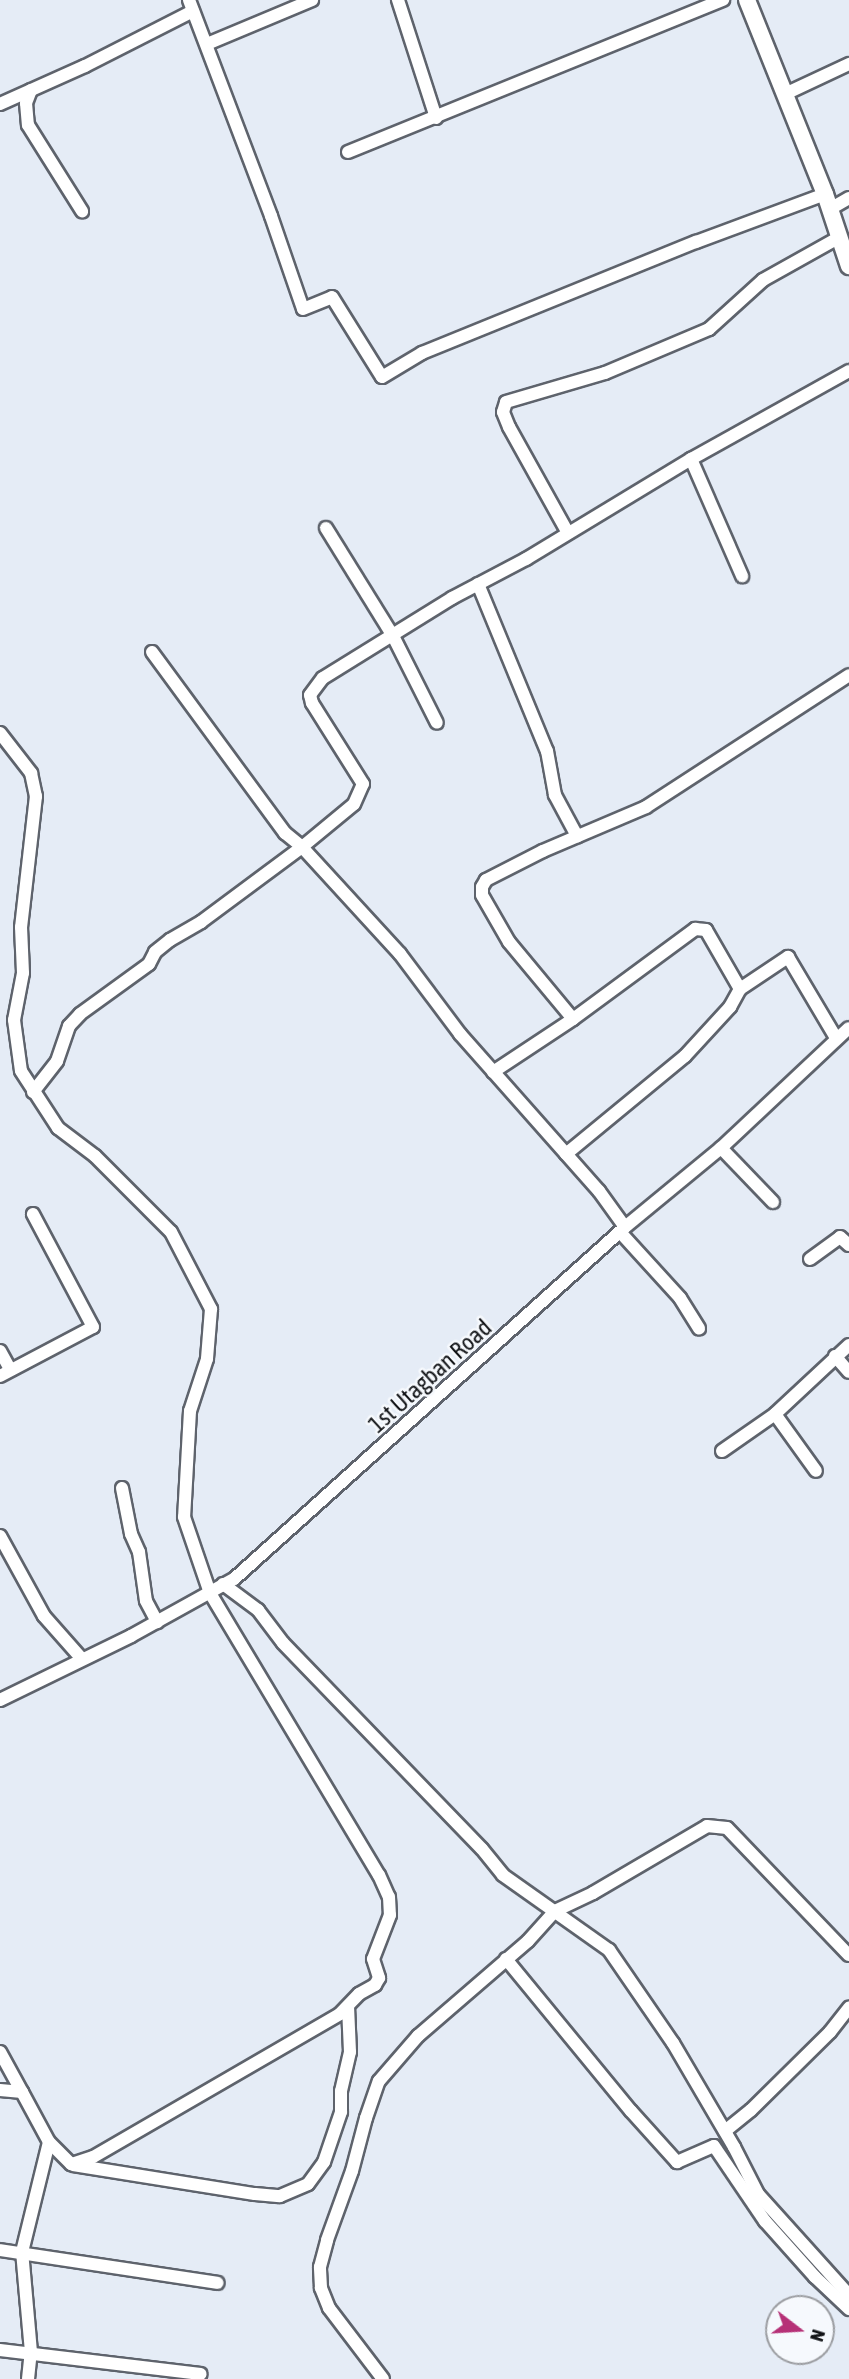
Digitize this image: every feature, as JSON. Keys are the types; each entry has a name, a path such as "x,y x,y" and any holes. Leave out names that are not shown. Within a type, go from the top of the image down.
{"main road":[{"path":"747,0 828,201 849,266"}],"street":[{"path":"398,0 436,118"},
{"path":"348,152 723,0"},
{"path":"207,44 308,1"},
{"path":"0,104 191,5 303,309 331,296 382,377 422,353 828,201 849,198"},
{"path":"785,94 849,64"},
{"path":"31,90 26,103 28,124 82,211"},
{"path":"568,533 509,427 503,412 506,402 606,373 709,329 763,280 838,238"},
{"path":"33,1092 57,1060 69,1026 80,1014 149,964 155,952 170,940 201,922 302,847 354,804 363,784 310,695 323,678 691,459 849,371"},
{"path":"691,459 742,576"},
{"path":"326,528 393,636 437,723"},
{"path":"478,584 547,751 555,795 577,836"},
{"path":"152,652 277,822 400,954 460,1034 599,1191 623,1230 680,1298 699,1328"},
{"path":"573,1019 509,942 482,895 486,880 577,836 646,807 849,675"},
{"path":"0,733 31,773 36,796 21,927 23,973 14,1020 21,1071 58,1128 95,1156 171,1232 211,1309 207,1359 190,1411 184,1517 210,1593 389,1897 390,1915 373,1959 379,1978 375,1985 359,1994 340,2014 93,2157 71,2164"},
{"path":"493,1072 573,1019 695,929 706,930 740,989"},
{"path":"566,1154 685,1056 730,1007 740,989 788,957 836,1038"},
{"name":"1st Utagban Road","path":"0,1700 49,1678 234,1579 623,1230 721,1148 849,1028"},
{"path":"721,1148 773,1202"},
{"path":"0,1351 5,1373 86,1333 93,1326 33,1214"},
{"path":"810,1259 840,1237 849,1245"},
{"path":"722,1451 775,1414 849,1345"},
{"path":"835,1356 849,1372"},
{"path":"775,1414 816,1471"},
{"path":"122,1489 131,1534 139,1552 146,1601 157,1622"},
{"path":"0,1536 44,1616 82,1659"},
{"path":"223,1584 257,1610 283,1643 482,1849 503,1875 609,1950 673,2043 725,2131 758,2194 849,2294"},
{"path":"383,2379 329,2308 320,2277 327,2240 379,2081 418,2036 528,1941 555,1911 593,1893 707,1826 727,1828 849,1955"},
{"path":"506,1959 631,2111 677,2162 714,2146 765,2221 814,2277 849,2309"},
{"path":"0,2052 49,2142 71,2164 280,2196 307,2184 324,2162 341,2112 341,2091 350,2052 348,2006"},
{"path":"725,2131 751,2110 830,2032 849,2008"},
{"path":"0,2090 22,2092"},
{"path":"28,2379 31,2352 22,2252 49,2142"},
{"path":"0,2250 218,2284"},
{"path":"0,2350 201,2374"}]}
